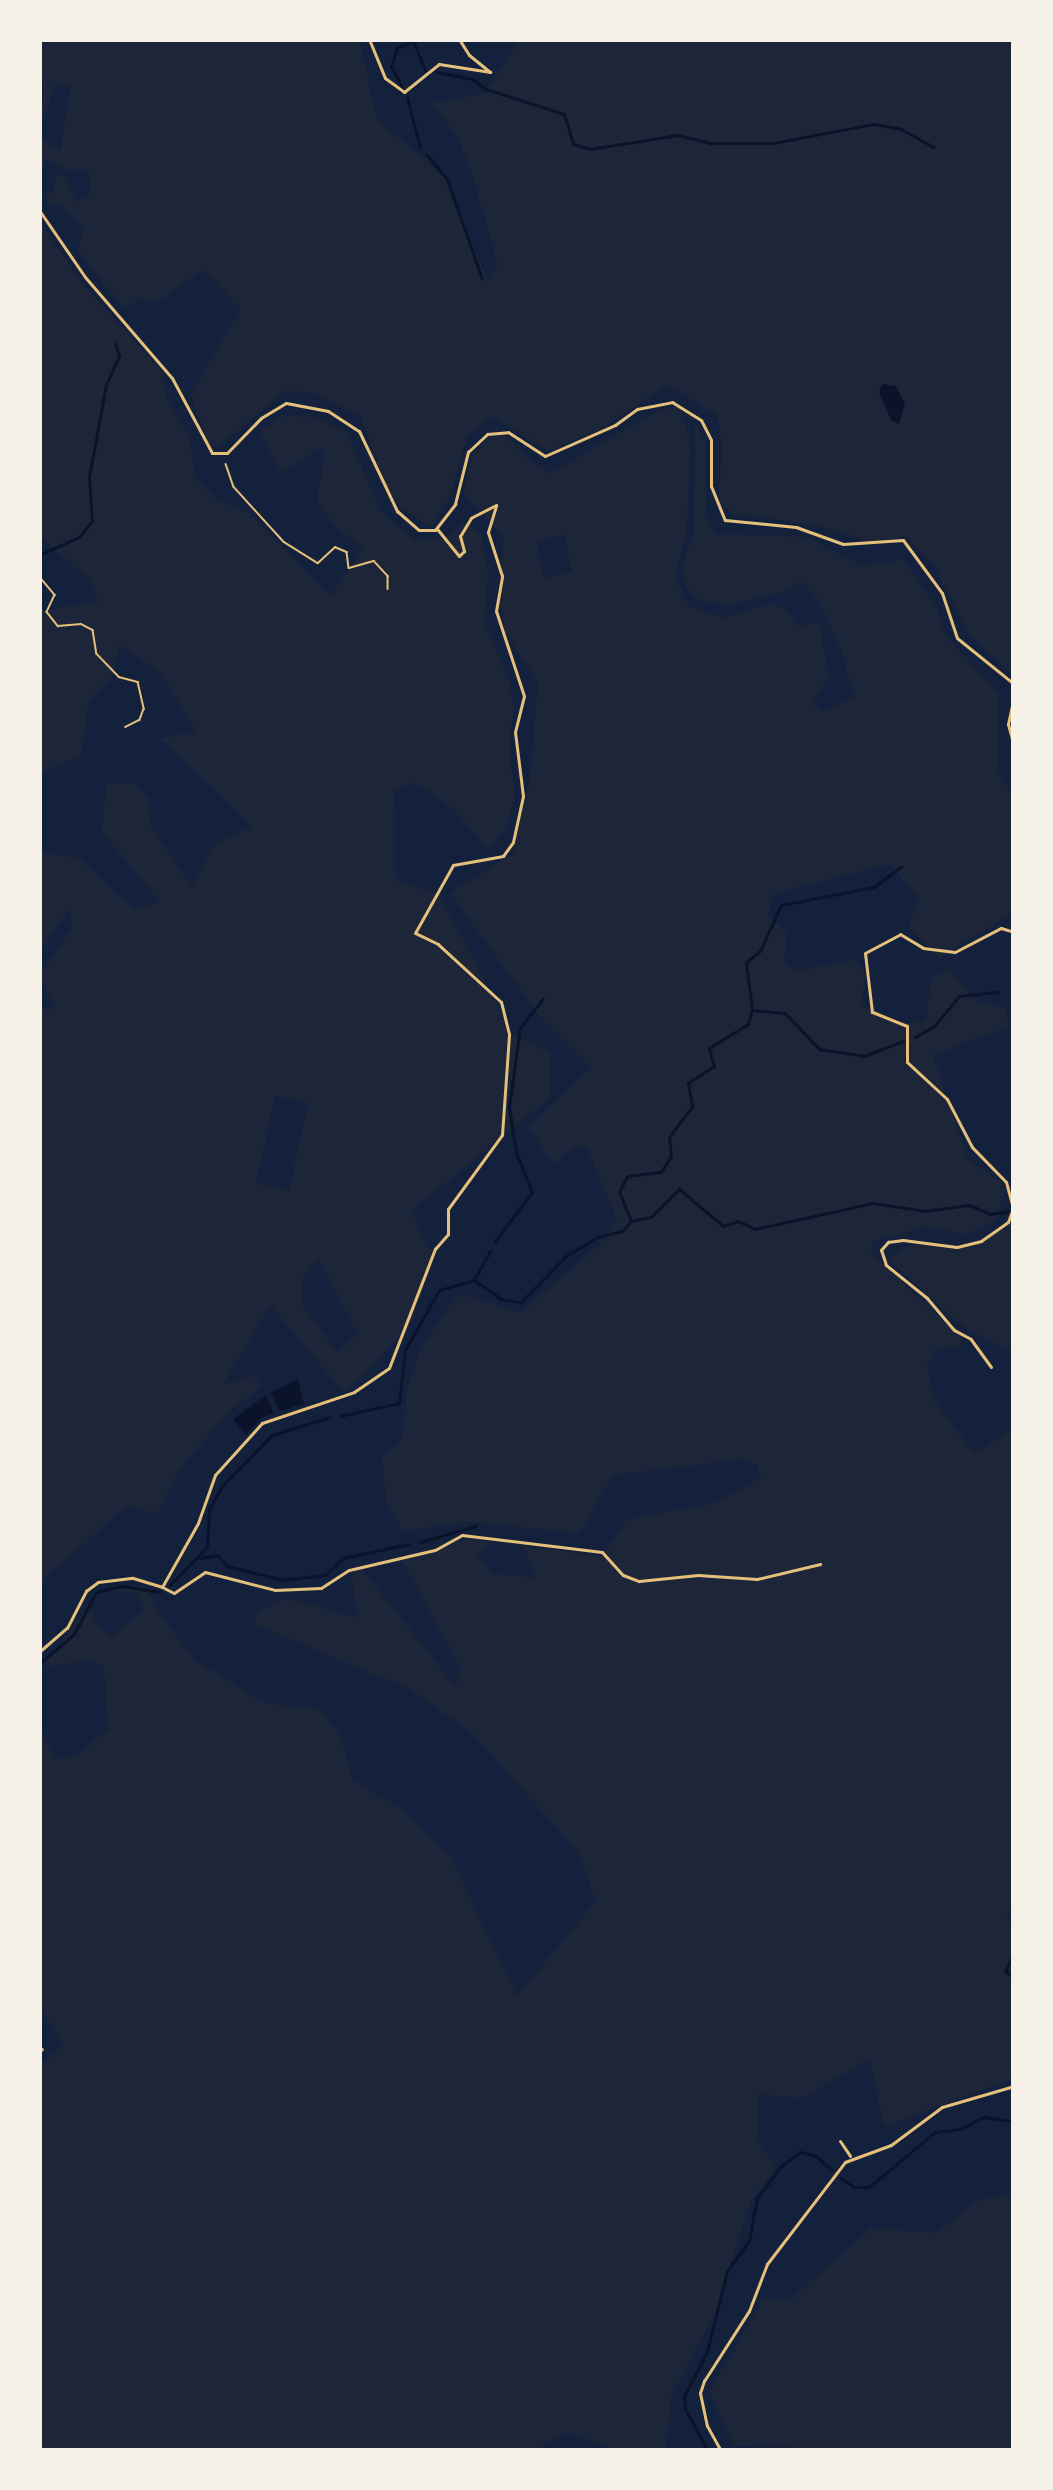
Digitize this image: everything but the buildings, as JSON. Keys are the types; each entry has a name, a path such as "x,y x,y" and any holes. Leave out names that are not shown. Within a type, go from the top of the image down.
{"street":[{"path":"369,39 385,78 404,92 439,64 490,72 469,56 459,39"},
{"path":"39,210 85,277 172,378 208,450 223,455 261,418 286,404 328,411 353,422 398,511 419,530 437,529"},
{"path":"437,529 455,504 468,452 487,434 508,432 544,456 615,425 637,409 672,402 701,420 711,440 711,486 725,520 796,527 843,544 903,540 942,593 958,638 1014,684"},
{"path":"163,1587 198,1523 215,1475 262,1423 354,1392 389,1368 435,1249 448,1234 448,1209 502,1135 509,1034 501,1002 438,944 415,932 453,865 503,856 517,831 523,796 515,732 524,696 496,611 502,576 488,532 496,505 471,518 460,536 464,551 459,556 437,529"},
{"path":"1014,696 1008,724 1014,746"},
{"path":"991,1367 971,1339 954,1330 927,1298 886,1264 881,1250 903,1240 957,1246 981,1241 1008,1222 1013,1208 1006,1182 972,1148 947,1099 907,1062 908,1026 872,1012 866,1002 872,982 865,953 900,934 923,948 956,952 1001,928 1014,932"},
{"path":"39,1652 67,1628 86,1591 98,1582 133,1578 174,1593 205,1572 275,1590 321,1588 349,1570 435,1550 462,1535 602,1552 623,1575 639,1581 698,1575 757,1579 820,1564"},
{"path":"721,2451 707,2426 700,2393 704,2381 749,2311 767,2264 851,2158 891,2145 942,2108 1014,2086"},
{"path":"840,2141 851,2158"}],"path":[{"path":"223,455 234,487 284,542 318,563 334,547 346,552 349,568 374,561 388,576 388,590"},
{"path":"39,576 55,595 47,608 58,626 81,624 93,630 97,654 119,677 138,682 144,709 140,720 126,728"}],"shaded area":[{"path":"39,39 359,39 377,120 442,174 488,281 498,264 474,180 458,137 431,103 485,94 520,39 1014,39 1014,677 967,632 933,564 906,536 876,543 813,525 732,513 719,501 722,447 717,415 668,385 601,429 548,451 492,416 466,437 452,492 432,528 402,509 386,486 361,416 309,392 286,391 216,448 207,441 191,394 241,309 203,270 156,303 142,298 124,309 78,250 84,228 60,205 51,207 45,195 53,193 56,176 66,176 76,202 91,193 89,171 64,169 46,159 42,168 41,139 61,150 70,85 55,84 45,115 40,115 44,96"},
{"path":"39,220 81,282 163,373 166,397 189,436 195,477 215,498 247,512 331,596 364,547 336,529 317,501 325,451 319,449 280,473 260,430 284,415 312,417 346,431 380,510 414,540 447,537 465,522 482,536 488,575 484,623 508,676 514,707 509,747 515,799 505,829 488,850 453,808 415,782 395,791 396,880 440,895 513,1035 550,1052 551,1097 411,1211 434,1259 409,1327 345,1393 270,1305 223,1385 254,1375 262,1387 232,1408 179,1470 157,1514 127,1506 39,1583 39,1010 55,1008 39,976 72,929 70,909 39,950 39,853 79,858 134,909 160,902 102,832 107,783 133,783 148,797 150,824 192,887 213,846 252,826 160,738 196,732 160,672 119,645 112,678 88,701 82,755 42,772 39,780 39,611 99,601 90,580 39,536","holes":["275,1096 308,1103 289,1191 256,1183","319,1260 358,1334 337,1352 302,1304 302,1278"]},
{"path":"882,384 896,386 905,404 899,424 891,420 879,392"},
{"path":"680,406 691,448 686,536 675,575 688,606 725,618 770,603 787,610 798,627 819,622 829,678 812,703 824,712 854,696 842,652 818,600 802,581 778,594 725,606 698,599 685,587 683,562 694,535 695,422 706,446 706,514 715,534 806,537 863,566 904,559 938,610 945,635 998,693 998,771 1010,793 1014,788 1014,912 940,958 909,928 918,897 889,864 773,894 768,915 787,933 784,962 798,971 854,960 866,973 861,1005 903,1023 926,1021 931,978 947,969 978,1001 1004,1007 1010,1026 933,1055 968,1159 1007,1187 995,1221 967,1234 925,1227 873,1242 871,1252 962,1339 961,1347 937,1348 927,1364 934,1400 974,1453 1014,1428 1014,1900 1007,1917 1014,1932 1014,2078 884,2127 870,2059 803,2098 758,2094 757,2136 776,2170 751,2200 715,2313 671,2397 666,2451 616,2451 568,2432 535,2451 39,2451 39,2065 63,2046 39,2004 39,1726 55,1759 76,1756 108,1729 104,1667 90,1661 44,1667 89,1605 97,1625 111,1637 143,1611 136,1593 108,1591 114,1586 147,1588 158,1612 196,1661 265,1703 319,1709 339,1733 353,1781 399,1807 452,1859 517,1996 596,1901 578,1852 472,1733 409,1689 254,1624 258,1612 285,1598 357,1618 352,1574 362,1569 455,1686 461,1669 402,1560 470,1537 491,1541 477,1556 493,1574 537,1578 523,1546 601,1556 628,1519 715,1503 761,1478 757,1465 742,1459 613,1475 580,1533 469,1522 403,1531 386,1501 382,1457 402,1440 407,1389 420,1350 456,1297 473,1297 520,1313 599,1245 617,1220 588,1150 577,1145 553,1164 528,1127 591,1067 539,1015 450,893 513,853 530,779 538,682 505,632 499,594 504,538 464,493 472,455 492,434 504,435 534,464 551,473 659,410","holes":["564,535 572,572 544,578 536,542"]},
{"path":"1014,1222 1014,1353 966,1329 887,1259 911,1244 975,1245"},
{"path":"298,1379 304,1404 279,1411 271,1393"},
{"path":"266,1395 274,1414 262,1417 246,1435 233,1419"},
{"path":"1014,2194 1014,2451 735,2446 709,2392 763,2299 790,2300 871,2228 937,2233 975,2201"}],"waterway":[{"path":"412,39 425,70"},
{"path":"402,87 391,66 397,48 412,42"},
{"path":"436,72 472,79 486,89 564,114 573,144 590,149 678,135 710,143 773,143 874,124 901,129 933,147"},
{"path":"407,97 420,148"},
{"path":"426,154 447,179 482,279"},
{"path":"39,555 79,537 92,521 89,477 106,385 119,356 115,344"},
{"path":"752,1009 746,962 760,951 781,905 874,887 901,867"},
{"path":"915,1037 934,1026 959,996 998,992"},
{"path":"495,1241 532,1192 516,1152 509,1107 520,1028 543,999"},
{"path":"340,1416 399,1403 405,1350 439,1290 474,1280 501,1299 521,1302 566,1256 598,1237 622,1231 631,1221 619,1192 627,1176 661,1172 671,1156 669,1137 692,1106 688,1083 714,1066 709,1048 748,1024 752,1010"},
{"path":"754,1010 785,1013 819,1049 864,1056 903,1041"},
{"path":"632,1221 651,1217 679,1189 723,1226 738,1221 755,1229 873,1203 925,1211 969,1205 990,1214 1008,1211"},
{"path":"474,1280 490,1251"},
{"path":"170,1585 207,1547 209,1510 221,1487 272,1435 330,1417"},
{"path":"420,1542 476,1526"},
{"path":"199,1558 217,1555 227,1566 283,1580 325,1575 343,1558 409,1544"},
{"path":"39,1664 74,1634 96,1592 122,1586 160,1592"},
{"path":"1014,1952 1005,1971 1014,1978"},
{"path":"841,2178 854,2187 869,2187 935,2132 960,2129 984,2117 1014,2121"},
{"path":"708,2451 685,2409 684,2396 707,2352 727,2271 749,2241 757,2198 781,2166 800,2152 816,2156 832,2170"}]}
